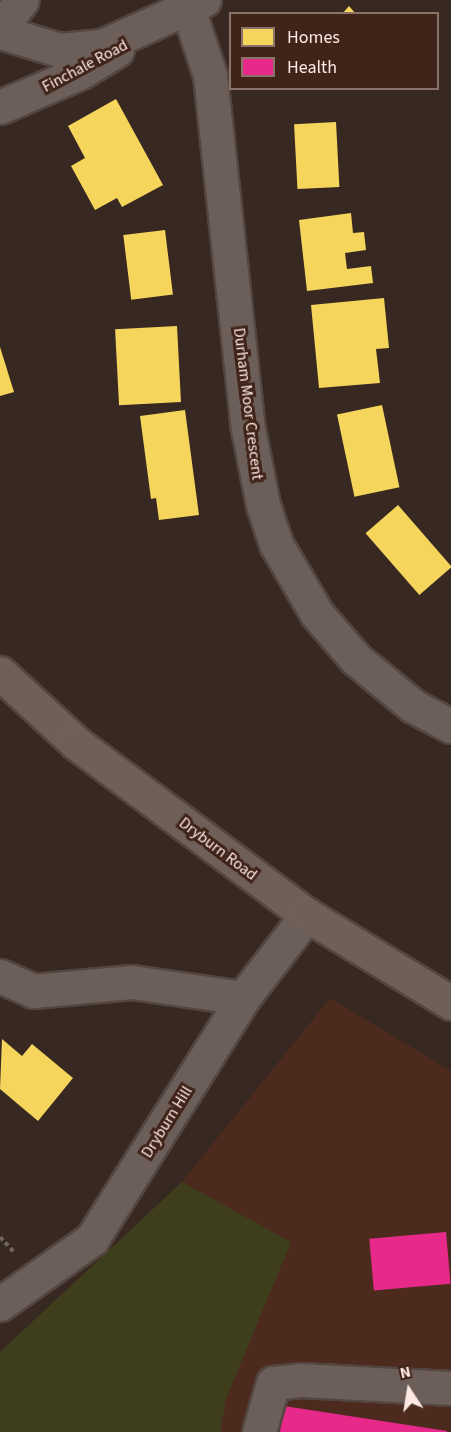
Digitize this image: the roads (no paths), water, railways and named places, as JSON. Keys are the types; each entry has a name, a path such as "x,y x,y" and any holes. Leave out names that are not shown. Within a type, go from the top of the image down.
{"main road":[{"name":"Dryburn Road","path":"0,673 76,743 307,915 451,1003"}],"street":[{"path":"0,30 22,0"},
{"name":"Finchale Road","path":"0,30 41,46 81,49 122,39 186,9"},
{"name":"Finchale Road","path":"0,107 81,72 186,9"},
{"name":"Durham Moor Crescent","path":"186,9 210,75 248,429 254,468 276,544 317,614 356,659 413,706 451,726"},
{"name":"Dryburn Hill","path":"0,1304 92,1239 243,998 307,915"},
{"path":"0,976 33,991 132,982 243,998"},
{"path":"259,1432 273,1383 300,1380 451,1388"}]}
